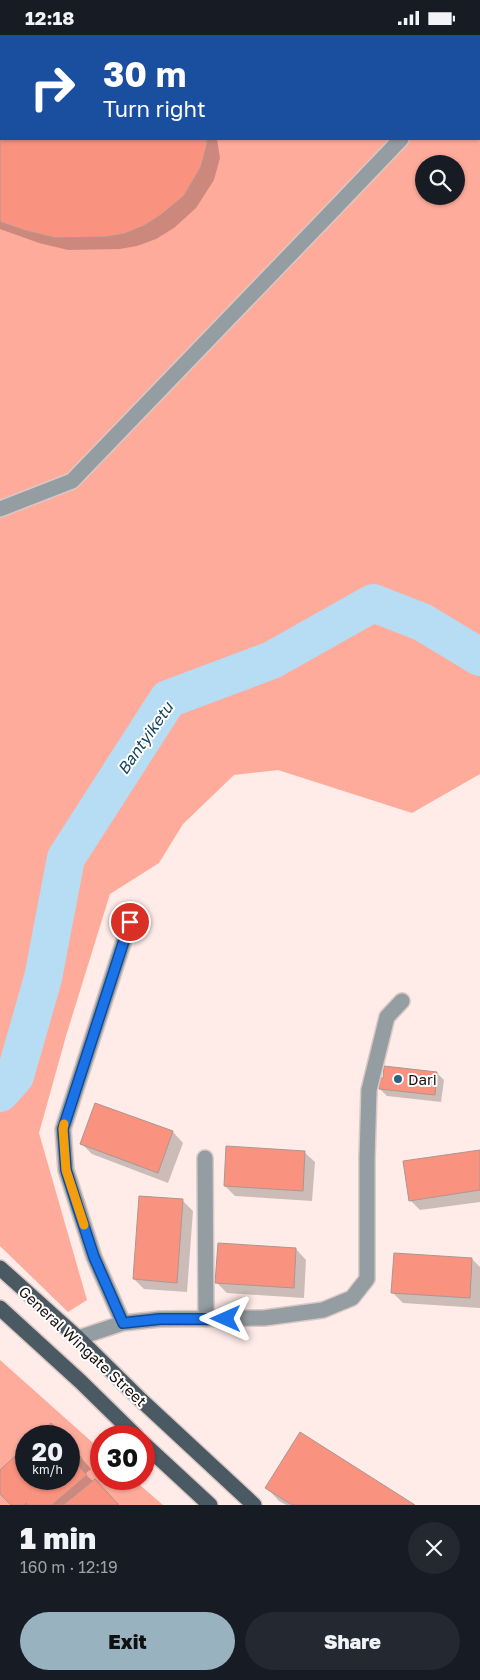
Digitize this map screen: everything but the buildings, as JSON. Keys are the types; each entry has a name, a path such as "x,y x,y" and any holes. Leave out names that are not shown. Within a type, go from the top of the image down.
{"main road":[{"name":"General Wingate Street","path":"0,1268 78,1338 148,1407 254,1505"},
{"name":"General Wingate Street","path":"0,1308 125,1425"},
{"path":"155,1454 210,1505"}],"street":[{"path":"0,509 72,481 400,140"},
{"path":"123,1323 94,1257 66,1170 63,1129 130,922"},
{"path":"78,1338 123,1323 160,1319 264,1318 323,1310 352,1298 367,1279 369,1090 387,1017 402,1001"},
{"path":"205,1158 206,1319"}],"shaded area":[{"path":"0,140 480,140 480,774 412,813 278,770 234,775 183,824 159,863 110,894 66,1036 39,1133 87,1300 68,1312 0,1246"},
{"path":"0,1360 73,1425 15,1425 15,1490 80,1490 80,1431 90,1440 90,1490 146,1490 163,1505 0,1505"}],"waterway":[{"name":"Bantyiketu","path":"0,1093 15,1076 43,978 66,858 168,699 272,660 373,603 422,622 480,657"}],"slow traffic":[{"path":"64,1124 66,1170 84,1225"}],"place":[{"name":"Dari","path":"398,1079"}],"route":[{"path":"130,922 63,1129 66,1170 94,1257 123,1323 160,1319 226,1319"}]}
